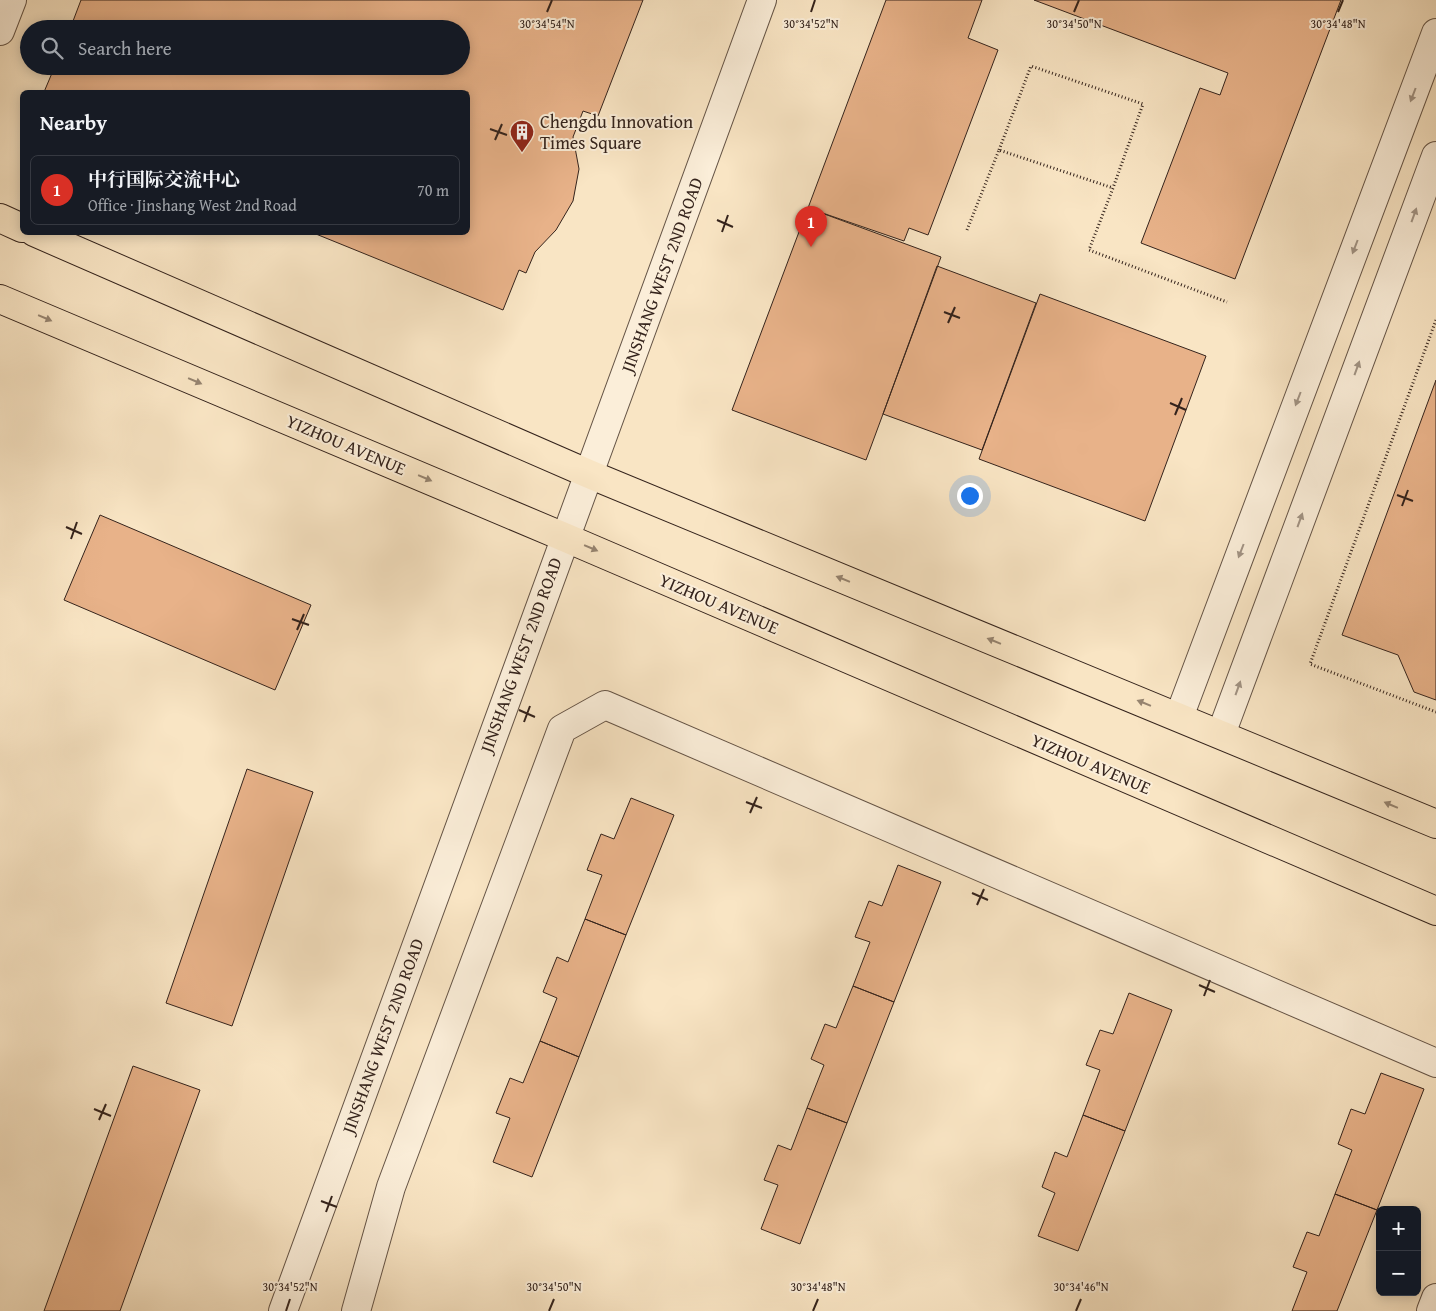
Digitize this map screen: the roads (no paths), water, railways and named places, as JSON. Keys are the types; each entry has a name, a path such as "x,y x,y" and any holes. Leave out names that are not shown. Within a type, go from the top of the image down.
{"main road":[{"path":"0,218 20,227"},
{"path":"41,235 589,474 1436,824"},
{"name":"YIZHOU AVENUE","path":"0,299 564,537 1436,911"}],"street":[{"path":"0,31 12,0"},
{"name":"JINSHANG WEST 2ND ROAD","path":"283,1311 564,537 589,474 762,0"},
{"path":"1179,717 1436,33"},
{"path":"1221,734 1436,156"},
{"path":"356,1311 391,1187 562,729 605,705 1436,1063"},
{"path":"1431,1311 1436,1298"}],"place":[{"name":"Chengdu Innovation Times Square","path":"522,153"},
{"name":"中行国际交流中心","path":"811,247"}]}
